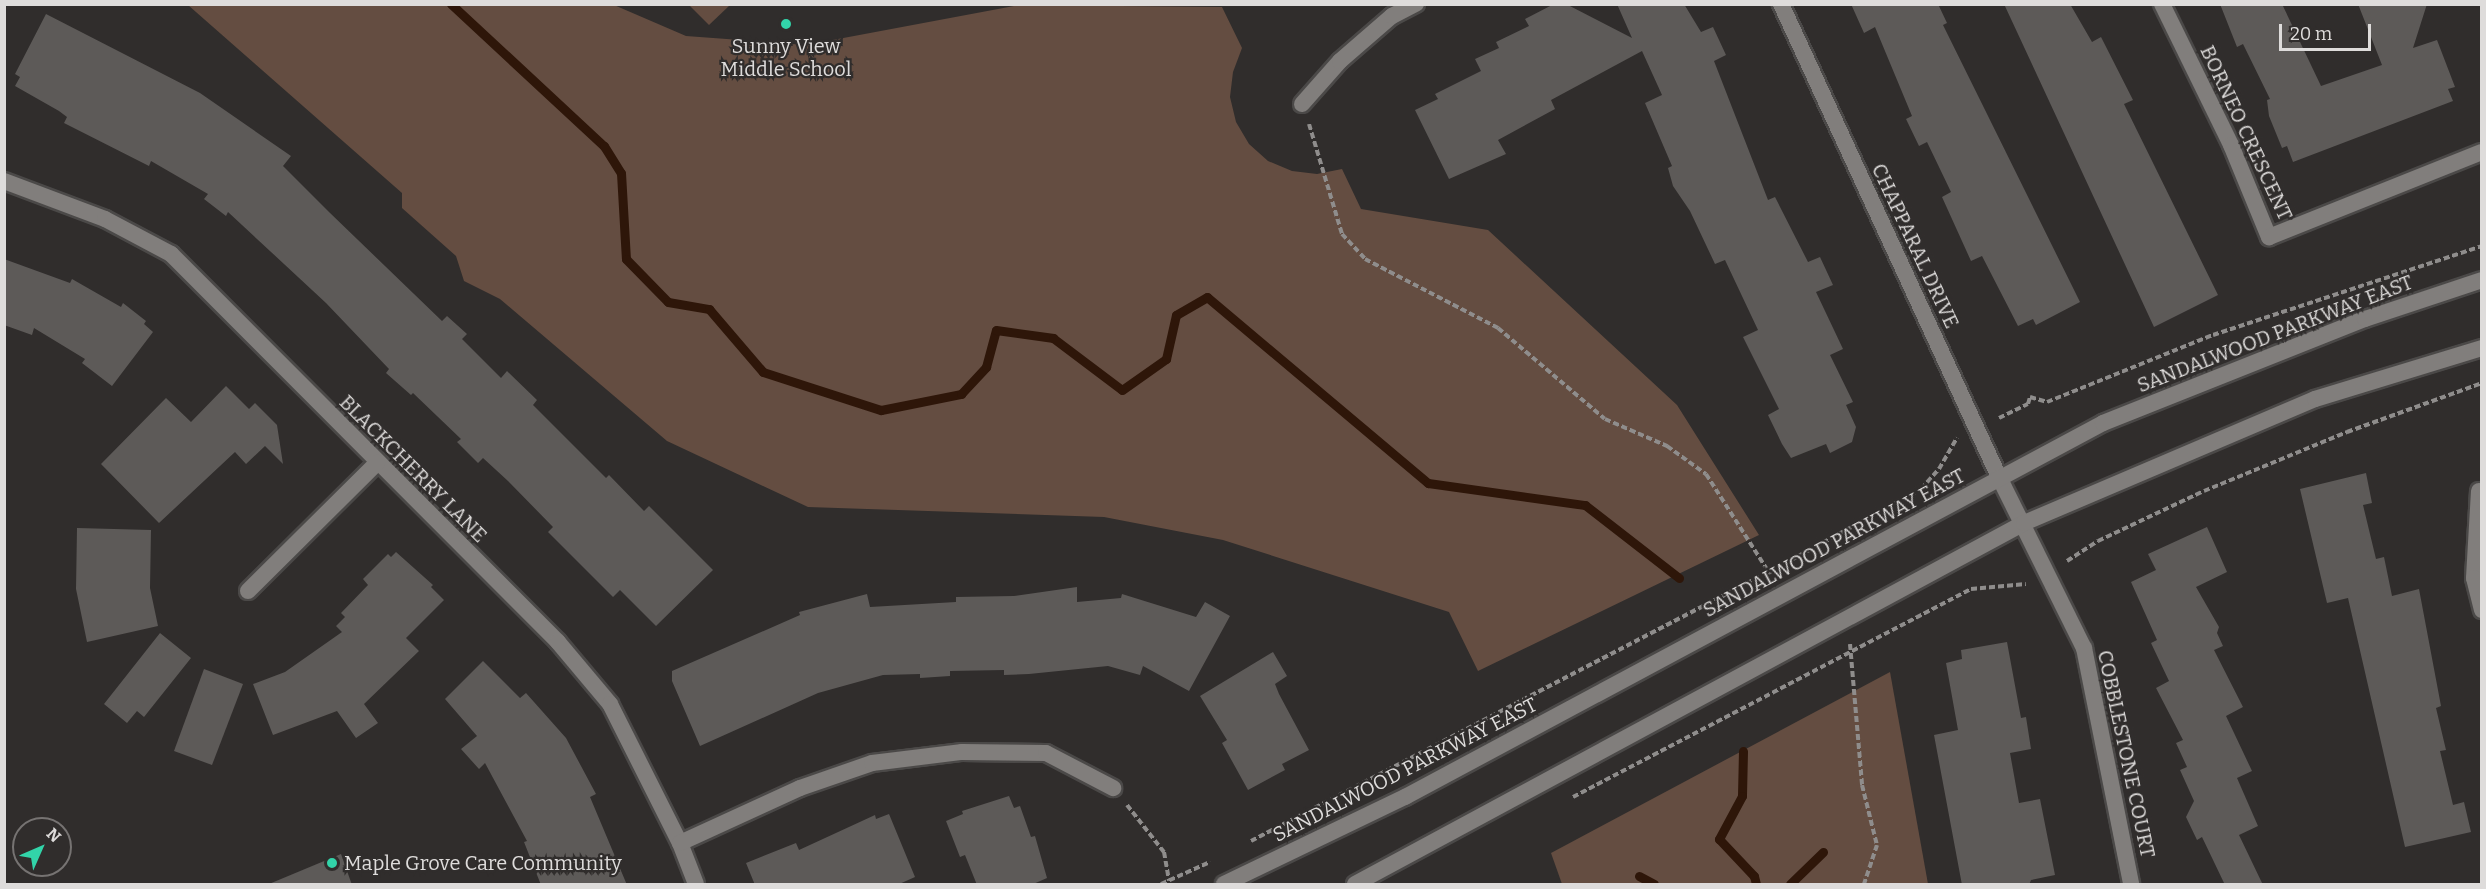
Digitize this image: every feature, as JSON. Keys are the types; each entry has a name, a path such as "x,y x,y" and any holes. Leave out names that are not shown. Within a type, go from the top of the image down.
{"street":[{"path":"1302,104 1340,61 1392,16 1416,4"},
{"name":"CHAPPARAL DRIVE","path":"1781,4 1999,477 2015,503"},
{"name":"BORNEO CRESCENT","path":"2162,4 2231,146 2269,237 2481,152"},
{"name":"BLACKCHERRY LANE","path":"4,181 105,219 171,254 558,642 610,704 680,843 696,885"},
{"name":"SANDALWOOD PARKWAY EAST","path":"1224,885 1405,797 2103,423 2365,319 2481,280"},
{"path":"1355,885 2024,523 2315,399 2481,348"},
{"path":"248,591 377,463"},
{"path":"2479,491 2474,578 2481,610"},
{"name":"COBBLESTONE COURT","path":"2015,503 2090,665 2132,885"},
{"path":"680,843 800,788 872,763 962,752 1046,753 1113,788"}],"path":[{"path":"1302,104 1342,234 1365,259 1498,328 1605,418 1667,446 1706,474 1783,595"},
{"path":"2028,404 2030,397 2047,402 2213,335 2481,246"},
{"path":"2075,556 2204,491 2347,432 2481,383"},
{"path":"1789,561 1921,489 1940,469 1954,439"},
{"path":"1243,846 1779,567"},
{"path":"1570,798 1971,589 2025,585"},
{"path":"1848,620 1862,785 1877,845 1864,885"},
{"path":"1113,788 1164,852 1169,881"},
{"path":"1161,885 1212,861"}],"shaded area":[{"path":"188,5 614,5 686,36 806,45 1020,5 1222,7 1242,48 1233,72 1230,97 1236,122 1249,144 1268,161 1292,171 1317,174 1342,169 1361,209 1488,230 1677,405 1759,535 1478,671 1449,612 1223,540 1104,517 808,507 667,441 500,299 464,281 456,256 402,208 402,193"},
{"path":"689,5 730,5 709,25"},
{"path":"1890,672 1928,884 1562,884 1551,853"}],"building":[{"path":"1554,4 1566,4 1632,38 1617,4 1684,4 1701,32 1713,27 1726,55 1714,61 1768,200 1775,197 1808,262 1820,257 1833,285 1816,292 1843,349 1830,355 1853,402 1846,405 1856,427 1852,442 1830,453 1826,444 1791,458 1782,444 1768,415 1779,409 1743,337 1758,330 1725,260 1715,264 1690,211 1673,186 1668,168 1672,166 1645,103 1662,95 1642,51 1551,100 1555,109 1498,140 1506,154 1449,179 1415,110 1438,99 1435,94 1481,71 1475,59 1499,48 1496,42 1529,26 1525,19"},
{"path":"1851,4 1938,4 1947,23 1943,25 2080,302 2036,325 2033,319 2018,326 1982,256 1971,261 1942,197 1951,192 1927,142 1919,146 1906,119 1912,116 1875,27 1864,33"},
{"path":"2004,4 2070,4 2092,42 2101,37 2133,100 2124,104 2218,295 2154,327"},
{"path":"2220,4 2282,4 2321,86 2382,65 2358,4 2427,4 2413,48 2437,40 2455,87 2448,89 2453,101 2293,162 2287,146 2282,148 2269,116 2267,100 2270,99 2243,44 2237,47"},
{"path":"46,14 200,93 291,156 283,166 329,212 442,321 447,316 467,334 462,339 501,378 507,371 537,400 533,405 606,478 609,475 644,511 649,506 713,570 656,626 620,590 613,597 548,532 553,527 508,481 483,458 478,463 457,442 461,439 413,393 411,395 386,373 389,369 326,303 228,212 226,216 204,199 208,194 151,161 149,166 64,123 67,117 15,86 20,77 15,74"},
{"path":"4,259 70,283 72,279 121,307 123,303 146,321 144,324 153,332 112,386 82,363 85,359 34,328 32,335 4,325"},
{"path":"226,386 249,409 255,403 277,425 283,464 265,446 246,464 235,452 159,523 101,464 166,398 191,422"},
{"path":"2366,473 2372,503 2363,505 2376,559 2384,557 2392,596 2419,589 2441,706 2436,708 2446,750 2440,751 2453,805 2464,802 2471,832 2405,847 2348,598 2327,603 2300,489"},
{"path":"2207,527 2227,572 2196,587 2219,627 2217,633 2223,646 2214,650 2243,707 2226,716 2252,771 2237,778 2258,826 2239,835 2263,885 2225,885 2202,837 2197,840 2186,817 2194,801 2180,770 2187,767 2176,743 2183,740 2156,688 2169,681 2151,643 2157,640 2131,582 2156,570 2148,554"},
{"path":"77,528 151,530 150,588 158,626 87,642 76,589"},
{"path":"396,552 433,585 431,587 444,600 406,638 419,651 364,704 378,723 356,738 337,711 273,735 253,684 285,672 342,632 336,626 345,617 341,613 368,585 363,579 388,554 391,557"},
{"path":"1077,587 1077,602 1121,598 1122,594 1196,617 1205,602 1230,616 1189,691 1143,666 1140,675 1108,666 1004,675 1004,670 950,671 950,676 920,678 920,674 883,675 818,693 700,746 672,681 672,671 800,615 799,612 867,594 870,607 956,602 956,597 1014,596"},
{"path":"160,633 191,658 144,717 137,711 127,723 104,704"},
{"path":"2007,642 2021,718 2026,717 2031,749 2010,753 2019,803 2040,799 2055,875 2031,880 2029,885 1962,885 1934,735 1958,730 1946,663 1962,659 1961,650"},
{"path":"1273,652 1287,676 1275,684 1309,750 1282,764 1285,770 1248,790 1222,743 1227,740 1200,696"},
{"path":"483,661 520,698 526,693 566,738 596,794 590,797 627,885 541,885 524,842 527,841 485,763 479,769 461,749 477,736 445,699"},
{"path":"204,669 243,684 212,765 174,751"},
{"path":"1009,796 1014,808 1020,806 1031,837 1035,836 1047,878 1031,885 977,885 965,855 960,857 946,821 963,814 962,811"},
{"path":"889,814 915,877 897,885 755,885 746,863 796,843 799,850 875,815 876,819"},
{"name":"Maple Grove Care Community","path":"341,854 352,885 269,885 269,884"}],"waterway":[{"path":"451,4 604,146 621,173 626,259 668,302 709,309 763,372 881,410 961,394 986,367 996,330 1053,338 1122,390 1166,359 1176,315 1207,297 1428,483 1585,505 1679,578"},
{"path":"1743,751 1742,796 1719,839 1754,876 1756,884"},
{"path":"1790,884 1823,852"},
{"path":"1639,876 1654,884"}],"place":[{"name":"Sunny View Middle School","path":"786,24"},
{"name":"Maple Grove Care Community","path":"332,863"}]}
